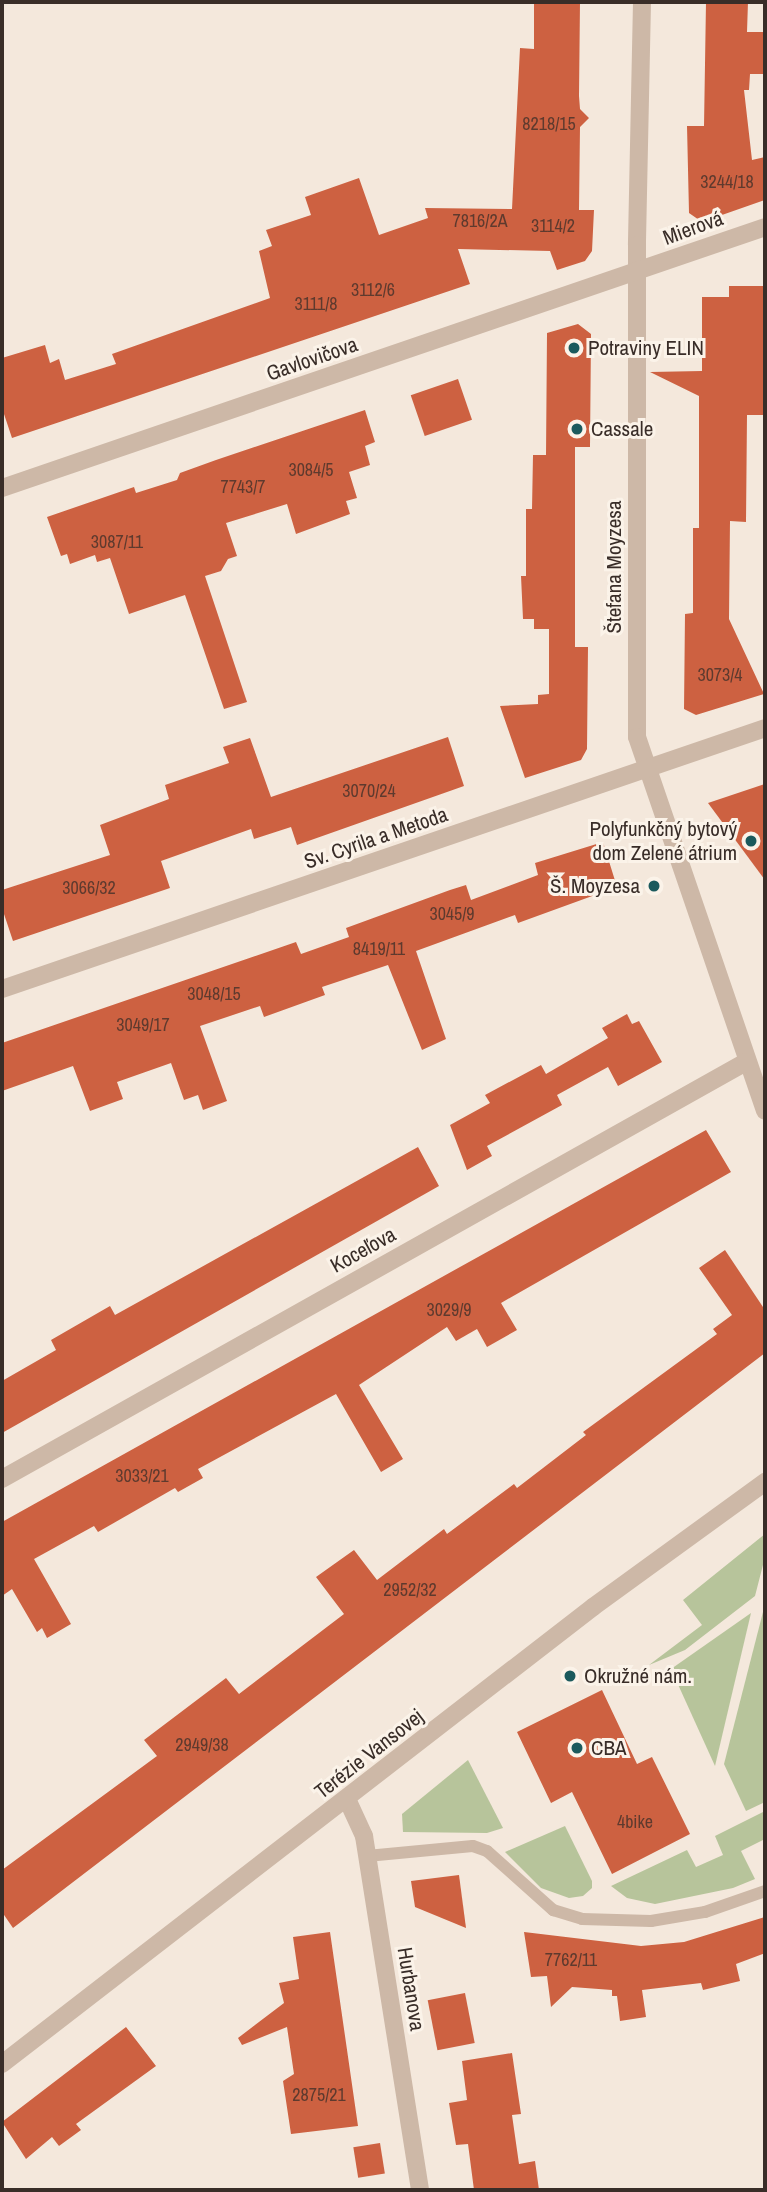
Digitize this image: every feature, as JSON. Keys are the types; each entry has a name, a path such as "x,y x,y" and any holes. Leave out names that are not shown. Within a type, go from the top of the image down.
{"street":[{"name":"Štefana Moyzesa","path":"642,2 636,273 636,737 645,770 765,1111"},
{"name":"Mierová","path":"636,273 765,226"},
{"name":"Gavlovičova","path":"2,488 636,273"},
{"name":"Sv. Cyrila a Metoda","path":"2,989 765,729"},
{"name":"Koceľova","path":"2,1479 746,1062"},
{"name":"Terézie Vansovej","path":"2,2064 593,1607 765,1482"},
{"name":"Hurbanova","path":"348,1799 358,1814 367,1856 420,2190"}],"lane":[{"path":"367,1856 473,1846 487,1851 553,1910 582,1919 651,1921 705,1912 765,1891"}],"green space":[{"path":"765,1534 765,1557 755,1596 685,1650 649,1665 702,1625 683,1600"},
{"path":"765,1604 765,1802 746,1811 724,1764"},
{"path":"751,1613 715,1766 671,1669"},
{"path":"468,1760 503,1828 487,1833 403,1832 402,1814"},
{"path":"765,1811 765,1839 741,1851 755,1879 733,1888 655,1904 627,1898 611,1886 687,1850 696,1867 723,1855 715,1836"},
{"path":"565,1826 592,1881 592,1888 583,1896 569,1898 541,1888 505,1852"}],"building":[{"path":"534,2 580,2 580,109 589,118 580,127 579,210 594,210 592,251 585,261 557,270 550,251 458,249 470,284 12,438 2,408 2,358 45,345 50,363 59,359 65,380 116,364 112,354 270,298 259,251 272,246 266,230 311,215 305,197 359,178 379,235 428,218 425,208 512,209 520,48 534,49"},
{"path":"706,2 748,2 747,32 765,32 765,74 750,74 749,90 744,90 752,160 765,157 765,200 702,222 689,213 687,126 704,126"},
{"path":"729,286 765,286 765,415 747,415 746,522 730,521 729,619 764,694 696,715 684,709 685,614 693,613 693,528 699,528 699,396 650,372 702,371 702,297 729,297"},
{"path":"578,324 591,334 590,447 575,447 575,647 588,647 587,749 581,760 525,778 500,706 538,704 538,695 549,694 549,629 534,629 534,619 523,619 521,576 526,576 526,509 532,509 533,455 546,455 547,333"},
{"path":"458,379 472,420 425,436 411,395"},
{"path":"365,410 375,442 365,446 370,465 349,472 357,498 346,501 350,514 296,534 287,504 226,523 237,556 228,559 221,571 205,576 247,702 224,709 185,595 129,614 110,558 97,562 95,555 70,564 67,554 61,556 47,517 134,487 136,493 177,480 180,473"},
{"path":"448,737 464,786 297,845 291,827 254,839 251,829 161,861 170,888 13,941 2,908 2,890 110,855 100,825 169,799 165,785 229,763 223,747 250,738 271,797"},
{"name":"Polyfunkčný bytový dom Zelené átrium","path":"765,784 765,880 708,803"},
{"path":"603,842 617,887 518,923 515,915 416,951 446,1039 422,1050 388,965 322,987 325,995 264,1017 260,1006 200,1026 227,1101 203,1110 198,1095 184,1100 171,1063 117,1082 123,1099 90,1111 73,1066 2,1091 2,1043 296,942 301,954 349,937 346,928 466,885 471,900 538,875 535,863"},
{"path":"627,1014 632,1024 639,1021 662,1062 618,1086 608,1067 557,1095 562,1105 487,1146 492,1156 467,1170 450,1125 490,1103 485,1095 541,1065 546,1074 608,1038 602,1028"},
{"path":"706,1130 731,1172 501,1303 517,1330 487,1347 477,1329 456,1341 447,1327 359,1385 403,1459 381,1472 336,1394 198,1469 203,1478 178,1492 175,1488 98,1532 94,1526 34,1559 71,1624 47,1638 42,1628 37,1632 12,1589 2,1596 2,1522"},
{"path":"418,1147 439,1186 2,1433 2,1381 56,1350 51,1340 110,1306 115,1315"},
{"path":"725,1250 765,1310 765,1353 13,1928 2,1912 2,1870 157,1756 144,1740 226,1678 239,1694 344,1614 316,1577 354,1550 377,1580 444,1529 447,1534 514,1484 517,1488 586,1435 583,1432 717,1334 713,1329 732,1315 699,1268"},
{"path":"602,1690 637,1764 652,1757 690,1834 612,1874 572,1792 551,1803 517,1732"},
{"path":"459,1875 466,1928 415,1907 411,1881"},
{"path":"765,1917 765,1953 736,1964 740,1981 703,1990 701,1983 642,1990 646,2017 620,2021 617,1996 612,1996 612,1990 572,1987 551,2007 547,1976 531,1977 524,1932 641,1946 684,1942"},
{"path":"330,1932 358,2126 291,2134 283,2081 294,2074 287,2027 242,2045 238,2038 284,2003 279,1983 299,1979 293,1937"},
{"path":"465,1993 475,2043 437,2050 428,2000"},
{"path":"126,2027 156,2066 76,2124 81,2130 59,2146 52,2137 26,2159 2,2122"},
{"path":"512,2053 521,2114 512,2115 519,2164 535,2161 539,2190 474,2190 468,2144 456,2145 449,2103 467,2100 462,2061"},
{"path":"380,2143 385,2174 358,2178 353,2147"}],"place":[{"name":"Potraviny ELIN","path":"574,348"},
{"name":"Cassale","path":"577,429"},
{"name":"Polyfunkčný bytový dom Zelené átrium","path":"751,841"},
{"name":"Š. Moyzesa","path":"654,886"},
{"name":"Okružné nám.","path":"570,1676"},
{"name":"CBA","path":"577,1748"}]}
